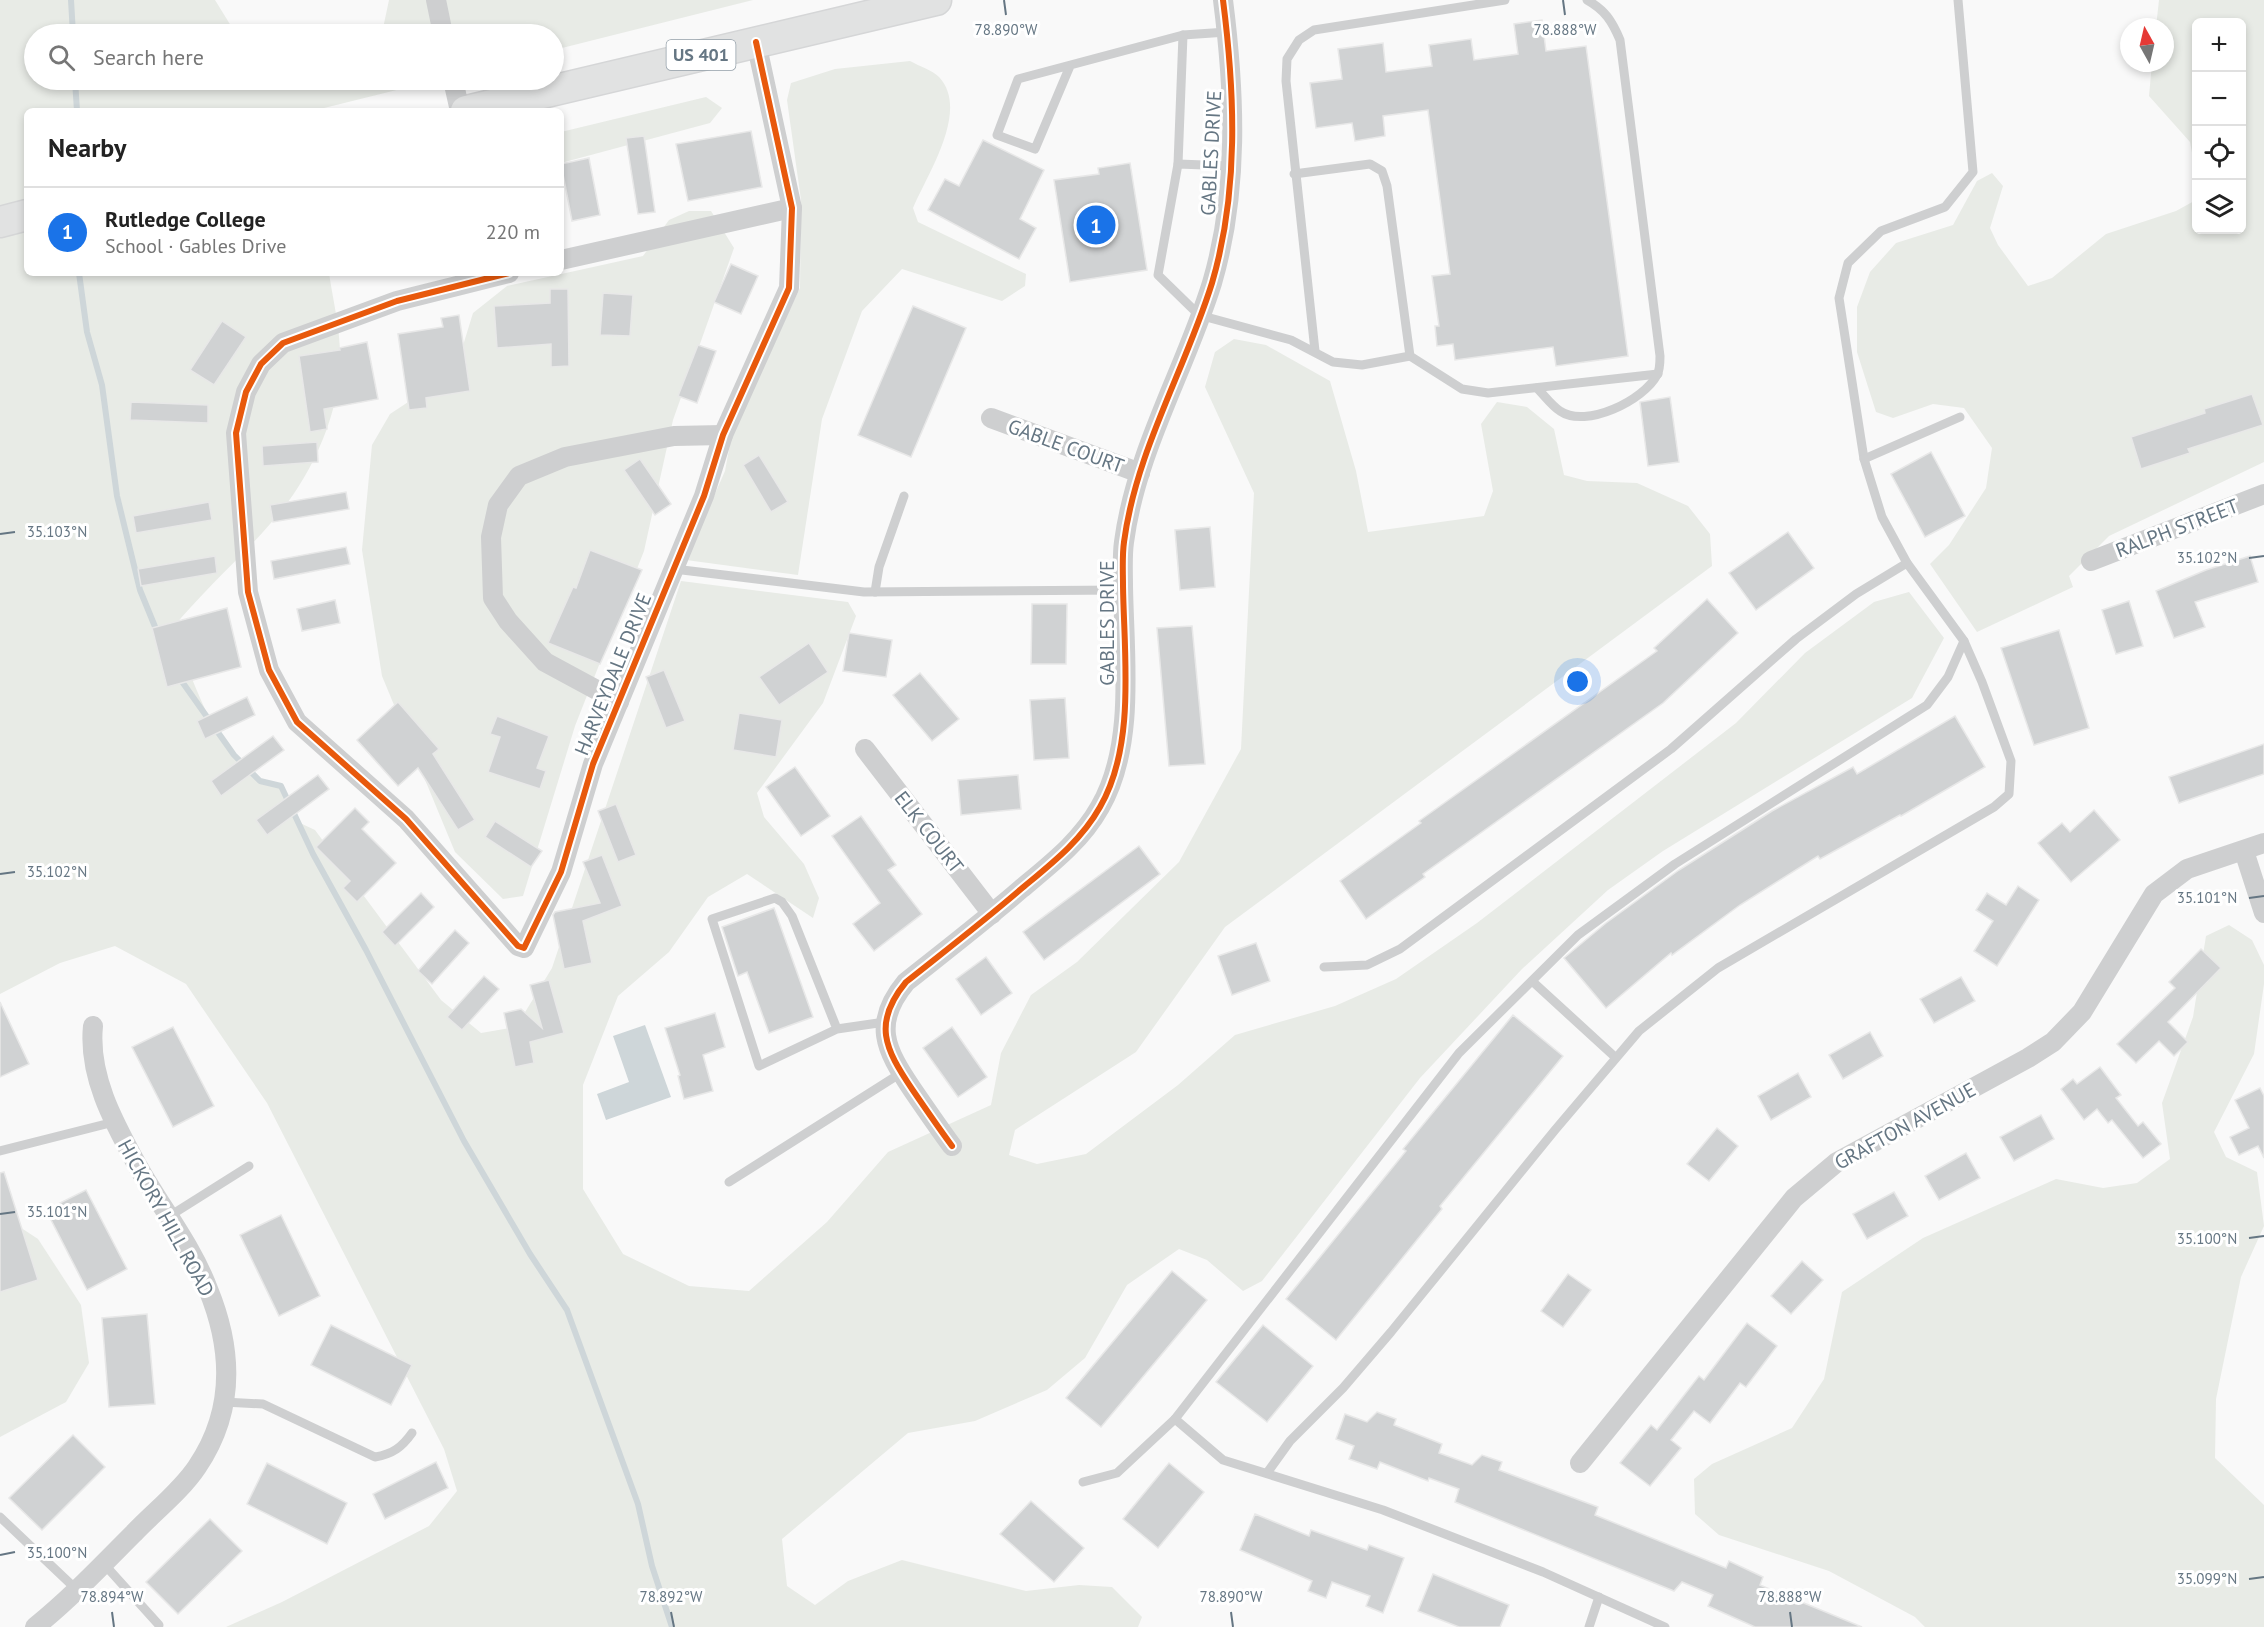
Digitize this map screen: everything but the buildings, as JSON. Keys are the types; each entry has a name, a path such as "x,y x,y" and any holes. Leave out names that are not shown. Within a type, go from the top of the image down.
{"main road":[{"name":"US 401","path":"564,88 933,0"},
{"name":"US 401","path":"479,108 554,90"},
{"path":"0,222 24,216"}],"street":[{"path":"436,0 441,24"},
{"name":"GABLES DRIVE","path":"951,1146 901,1073 888,1049 885,1022 894,995 906,982 1068,850 1101,806 1113,780 1124,726 1123,544 1140,473 1212,283 1224,228 1231,166 1233,118 1223,0"},
{"name":"HARVEYDALE DRIVE","path":"497,276 397,301 283,343 261,364 246,392 236,433 248,592 269,670 297,722 406,819 518,946 524,948 529,943 553,893 593,765 704,496 723,435 789,288 792,208 756,42"},
{"path":"455,90 459,108"},
{"path":"564,259 792,208"},
{"name":"GABLE COURT","path":"991,418 1140,473"},
{"path":"619,702 545,662 508,621 493,598 491,537 498,505 519,476 565,457 674,436 723,435"},
{"name":"RALPH STREET","path":"2091,561 2264,494"},
{"name":"ELK COURT","path":"865,749 992,914"},
{"name":"GRAFTON AVENUE","path":"1580,1463 1794,1198 1814,1179 1837,1162 2028,1058 2052,1042 2082,1012 2154,894 2187,869 2264,843"},
{"path":"2244,851 2264,913"},
{"name":"HICKORY HILL ROAD","path":"35,1627 78,1590 197,1469 215,1436 224,1402 228,1371 221,1327 208,1288 114,1122 94,1067 93,1026"}],"lane":[{"path":"1315,351 1294,174 1286,81 1287,59 1299,40 1314,30 1505,0"},
{"path":"1537,388 1561,413 1581,416 1613,411 1642,393 1658,374 1660,356 1620,40 1614,24 1603,9 1587,0"},
{"path":"1267,1473 1290,1441 1343,1388 1391,1332 1615,1057 1656,1016 1718,968 1994,807 2009,794 2012,769 2009,751 1964,641 1907,563 1882,517 1864,459 1839,298 1848,263 1881,231 1945,207 1972,172 1958,0"},
{"path":"1070,66 1035,149 997,135 1018,79 1183,35 1227,32"},
{"path":"1183,35 1178,164 1158,275 1199,315 1291,339 1334,362 1362,365 1410,356 1462,389 1488,393 1658,374"},
{"path":"1178,164 1231,166"},
{"path":"1294,174 1370,164 1382,171 1387,186 1410,356"},
{"path":"1864,459 1960,417"},
{"path":"875,592 879,567 904,496"},
{"path":"1324,967 1367,965 1400,949 1671,749 1796,639 1856,594 1907,563"},
{"path":"674,569 875,592 1123,590"},
{"path":"1083,1482 1117,1473 1175,1419 1459,1053 1578,935 1675,864 1927,705 1945,682 1964,641"},
{"path":"837,1029 792,916 782,902 775,898 712,919 759,1066 837,1029 885,1022"},
{"path":"1532,981 1615,1057"},
{"path":"729,1182 901,1073"},
{"path":"0,1151 114,1122"},
{"path":"168,1217 249,1166"},
{"path":"224,1402 263,1404 375,1457 390,1454 404,1445 412,1433"},
{"path":"1175,1419 1223,1460 1383,1510 1543,1572 1665,1627"},
{"path":"0,1517 78,1590"},
{"path":"104,1564 159,1625"},
{"path":"1589,1627 1599,1597"}],"shaded area":[{"path":"0,0 215,0 230,24 24,24 24,90 397,90 324,108 24,108 24,276 329,276 340,355 336,396 324,438 304,477 281,511 172,629 206,711 229,750 259,780 281,786 300,823 315,830 441,1000 481,1033 516,1027 552,968 681,581 848,602 856,616 823,703 757,793 764,817 804,864 819,898 813,918 747,874 708,897 669,952 618,996 583,1085 583,1189 623,1254 689,1286 749,1291 827,1222 888,1152 991,1105 1001,1053 1031,995 1077,962 1179,862 1241,749 1254,493 1205,387 1215,352 1234,339 1266,345 1330,381 1356,471 1368,532 1484,516 1493,491 1481,424 1497,402 1527,407 1554,429 1564,475 1587,481 1637,483 1688,506 1710,534 1712,566 1225,927 1136,1052 1015,1130 1009,1155 1037,1164 1086,1154 1178,1085 1235,1035 1335,1006 1396,979 1477,923 1736,723 1805,653 1874,602 1909,592 1944,638 1912,698 1663,851 1608,890 1522,969 1420,1078 1262,1281 1243,1291 1207,1260 1179,1249 1127,1285 1085,1358 1047,1390 975,1421 908,1433 782,1539 787,1586 815,1605 848,1581 902,1560 1026,1591 1079,1585 1112,1587 1142,1617 1138,1627 226,1627 282,1602 429,1526 457,1491 444,1449 267,1103 186,984 115,946 60,963 0,994"},
{"path":"389,0 753,0 564,47 564,24 384,24"},
{"path":"2159,0 2264,0 2264,462 2109,536 2069,576 2073,587 1977,632 1930,564 1949,545 1986,488 1992,448 1964,408 1933,404 1893,418 1876,412 1857,352 1857,307 1870,272 1896,243 1953,225 1977,181 1992,173 2003,186 1990,228 1998,245 2028,286 2052,278 2106,234 2176,211 2192,202 2192,234 2246,234 2246,18 2192,18 2192,153 2190,142 2149,96 2151,72 2174,72 2174,18 2157,18"},
{"path":"910,61 939,77 947,91 950,106 943,142 913,208 918,222 1026,274 1025,286 1002,301 902,269 862,311 822,419 798,575 686,560 725,471 732,433 800,288 801,200 787,100 791,83 835,69"},
{"path":"706,97 722,108 710,123 564,162 564,131"},
{"path":"689,211 711,211 734,248 673,420 644,551 575,726 523,896 503,899 455,852 382,676 362,550 372,445 390,414 437,383 457,365 473,313 507,286 552,276 564,276 564,273 643,256 669,220"},
{"path":"2229,925 2252,940 2264,965 2264,984 2254,1054 2214,1132 2226,1157 2257,1172 2264,1226 2241,1277 2216,1399 2215,1458 2264,1505 2264,1627 1925,1627 1915,1617 1829,1571 1719,1535 1695,1514 1694,1479 1712,1464 1792,1428 1824,1379 1842,1292 1923,1238 2056,1179 2103,1188 2137,1183 2170,1159 2162,1103 2193,1017 2206,936"},
{"path":"645,1025 671,1097 606,1120 597,1094 629,1082 613,1036"},
{"path":"0,1214 38,1239 81,1305 89,1363 66,1402 0,1437"}],"waterway":[{"path":"71,0 72,24"},
{"path":"76,90 77,108"},
{"path":"79,276 87,332 102,385 117,496 140,590 158,634"},
{"path":"178,676 234,755 260,781 281,786 313,854 366,950 464,1141 530,1254 567,1310 638,1504 652,1566 672,1627"}],"cycle path":[{"path":"952,1146 895,1061 886,1036 889,1010 906,982 1007,901 1075,841 1100,807 1111,783 1119,756 1123,728 1126,670 1123,558 1130,508 1150,443 1212,283 1227,213 1231,178 1232,107 1223,0"},
{"path":"497,276 397,301 283,343 261,364 246,392 236,433 248,592 269,670 297,722 406,819 518,946 524,948 561,872 593,764 704,496 723,435 789,288 792,208 756,42"}],"place":[{"name":"Rutledge College","path":"1096,225"}]}
